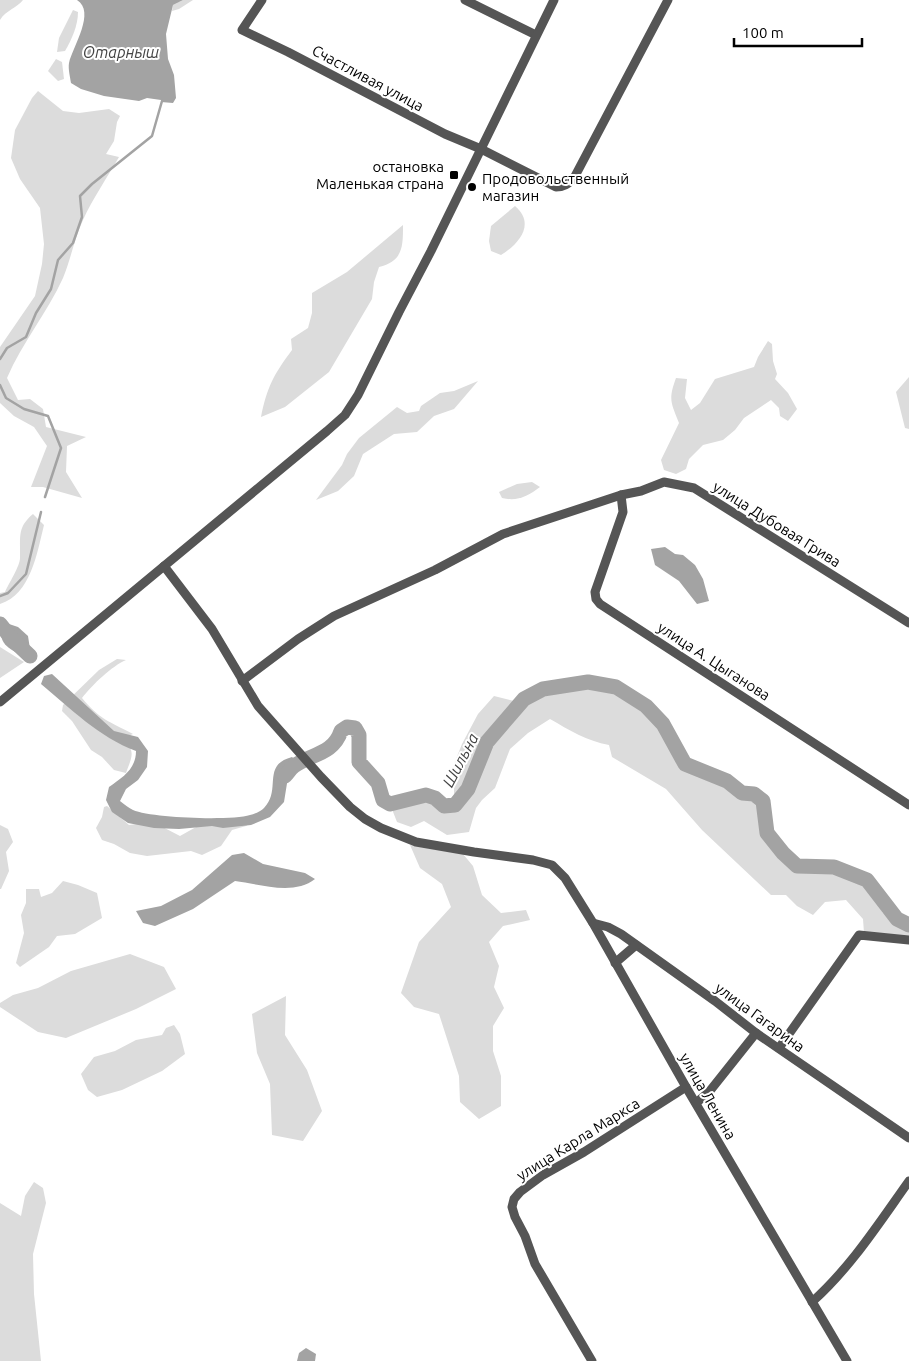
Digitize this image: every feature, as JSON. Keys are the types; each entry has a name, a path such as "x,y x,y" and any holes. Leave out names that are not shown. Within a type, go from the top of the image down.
{"street":[{"name":"Счастливая улица","path":"262,0 242,30 446,134 481,149 556,187 569,184 574,178 668,0"},
{"path":"465,0 536,35"},
{"path":"0,702 327,432 345,414 358,395 432,251 554,0"},
{"name":"улица Дубовая Грива","path":"242,681 298,638 334,616 435,570 503,534 664,482 694,488 909,623"},
{"name":"улица А. Цыганова","path":"621,495 623,512 595,592 596,599 600,604 909,805"},
{"name":"улица Ленина","path":"164,566 212,629 258,706 290,744 350,807 364,819 398,836 416,842 533,860 552,865 559,870 593,923 846,1361"},
{"name":"улица Гагарина","path":"593,923 608,927 636,945 715,1001 756,1034 909,1138"},
{"path":"779,1048 859,935 909,940"},
{"path":"616,963 636,945"},
{"path":"696,1103 709,1092 756,1034"},
{"name":"улица Карла Маркса","path":"592,1361 535,1264 525,1236 515,1217 512,1207 514,1199 520,1192 543,1175 584,1152 686,1087"},
{"path":"812,1302 828,1288 854,1258 909,1181"}],"shaded area":[{"path":"0,0 23,0 0,20"},
{"path":"183,0 193,0 172,11 173,5"},
{"path":"73,10 78,12 74,32 65,51 57,52 59,38"},
{"path":"56,59 62,62 64,79 58,81 48,71"},
{"path":"38,91 63,111 79,113 109,109 120,116 117,122 114,141 106,154 119,157 83,220 66,271 57,291 7,378 18,400 30,399 43,409 46,427 86,437 67,446 66,472 82,498 43,487 31,487 47,446 34,427 14,416 0,403 0,347 35,296 42,264 44,244 40,208 20,179 11,158 15,130 32,98"},
{"path":"515,206 524,220 525,227 523,233 514,245 501,255 491,251 489,241 491,226"},
{"path":"403,225 403,240 400,252 393,261 379,267 374,282 372,299 329,372 285,407 261,417 272,381 292,350 291,339 308,328 312,313 312,293 347,272"},
{"path":"768,341 772,344 773,361 777,374 775,379 788,393 797,409 788,421 780,416 779,408 771,400 744,418 735,430 723,440 703,445 689,459 686,469 676,474 664,470 661,460 679,423 671,401 676,378 687,379 685,398 691,410 700,403 715,379 754,367"},
{"path":"909,377 909,429 905,428 896,392"},
{"path":"478,381 454,409 434,416 417,432 394,434 363,454 354,476 338,491 316,500 359,438 397,407 407,413 419,411 421,406 440,393 454,391"},
{"path":"532,482 540,487 522,497 513,499 502,498 499,492 517,484"},
{"path":"33,514 44,525 31,571 19,591 11,599 0,604 0,593 5,592 20,561 22,529"},
{"path":"0,647 24,662 0,678"},
{"path":"117,659 126,660 102,676 82,698 111,723 133,734 123,738 130,747 132,754 126,773 114,770 102,757 91,750 72,721 62,711 63,705 99,670"},
{"path":"588,682 616,687 646,706 663,724 685,764 727,781 742,793 754,794 763,801 767,833 783,853 797,866 834,867 867,880 867,886 883,913 909,925 909,940 864,933 863,919 846,900 825,902 813,915 797,906 786,895 771,895 702,830 666,789 612,757 609,745 586,738 550,719 528,733 510,749 495,788 476,808 469,832 447,835 424,821 411,827 397,822 390,804 426,795 435,798 444,806 454,805 454,764 478,714 494,696 514,701 524,699 543,689"},
{"path":"107,806 129,825 153,822 180,836 205,822 255,819 246,826 232,830 221,846 202,855 191,851 147,856 130,853 102,840 96,828 102,817 104,807"},
{"path":"0,825 8,829 13,842 6,852 9,871 1,889 0,889"},
{"path":"410,845 463,854 473,866 482,895 501,913 526,910 530,920 503,926 489,942 499,966 494,987 504,1008 493,1026 493,1051 501,1076 501,1106 479,1119 460,1102 459,1076 439,1014 414,1007 401,993 419,942 451,907 442,884 420,868"},
{"path":"63,881 97,893 102,918 75,934 57,936 49,947 20,967 16,963 24,933 21,915 26,903 26,889 39,889 41,897 52,893"},
{"path":"130,954 164,967 176,989 136,1009 66,1038 38,1032 0,1007 0,1003 13,995 38,988 71,971"},
{"path":"286,996 285,1035 307,1070 322,1111 303,1141 272,1135 270,1084 257,1053 252,1014"},
{"path":"174,1025 180,1034 185,1054 162,1071 122,1090 97,1097 88,1090 81,1074 94,1057 115,1051 136,1040 162,1035 166,1028"},
{"path":"34,1182 43,1188 46,1203 33,1254 34,1294 41,1361 0,1361 0,1203 21,1216 25,1196"}],"water":[{"name":"Отарныш","path":"77,0 183,0 173,5 166,34 168,59 174,75 176,98 173,103 147,98 139,101 104,96 81,89 71,83 69,63 84,21 82,5"},
{"path":"665,547 675,554 683,555 695,565 703,579 709,601 697,604 679,581 655,565 651,549"},
{"path":"0,621 18,627 28,636 30,649 21,655 6,646 2,639"},
{"path":"52,674 114,731 138,737 148,751 147,767 138,780 126,789 120,801 133,810 156,815 191,818 226,818 252,815 263,809 269,801 272,794 274,772 277,766 292,757 301,765 289,771 284,802 270,817 251,825 179,829 154,828 128,823 112,812 106,800 109,787 131,768 136,751 98,730 41,684 44,676"},
{"path":"244,853 263,864 305,873 315,879 307,884 287,888 235,881 193,909 155,926 143,923 136,911 161,906 192,890 232,855"},
{"path":"306,1348 316,1354 315,1361 297,1361 299,1353"}],"waterway":[{"path":"0,359 7,348 26,337 36,313 51,289 58,260 73,243 82,217 80,196 92,184 152,136 162,101"},
{"path":"0,385 6,398 24,409 48,416 61,448 45,497"},
{"path":"0,596 8,593 26,574 41,512"},
{"name":"Шильна","path":"0,624 12,639 30,656"},
{"name":"Шильна","path":"285,776 291,768 300,762 321,753 333,745 341,731 347,727 355,728 359,735 359,762 378,783 383,800 390,804 426,795 435,798 444,806 455,805 468,789 487,742 524,699 543,689 588,682 616,687 646,706 663,724 685,764 727,781 742,793 754,794 763,801 767,833 783,853 797,866 834,867 867,880 897,919 909,925"}],"place":[{"name":"остановка Маленькая страна","path":"454,175"},
{"name":"Продовольственный магазин","path":"472,187"}]}
